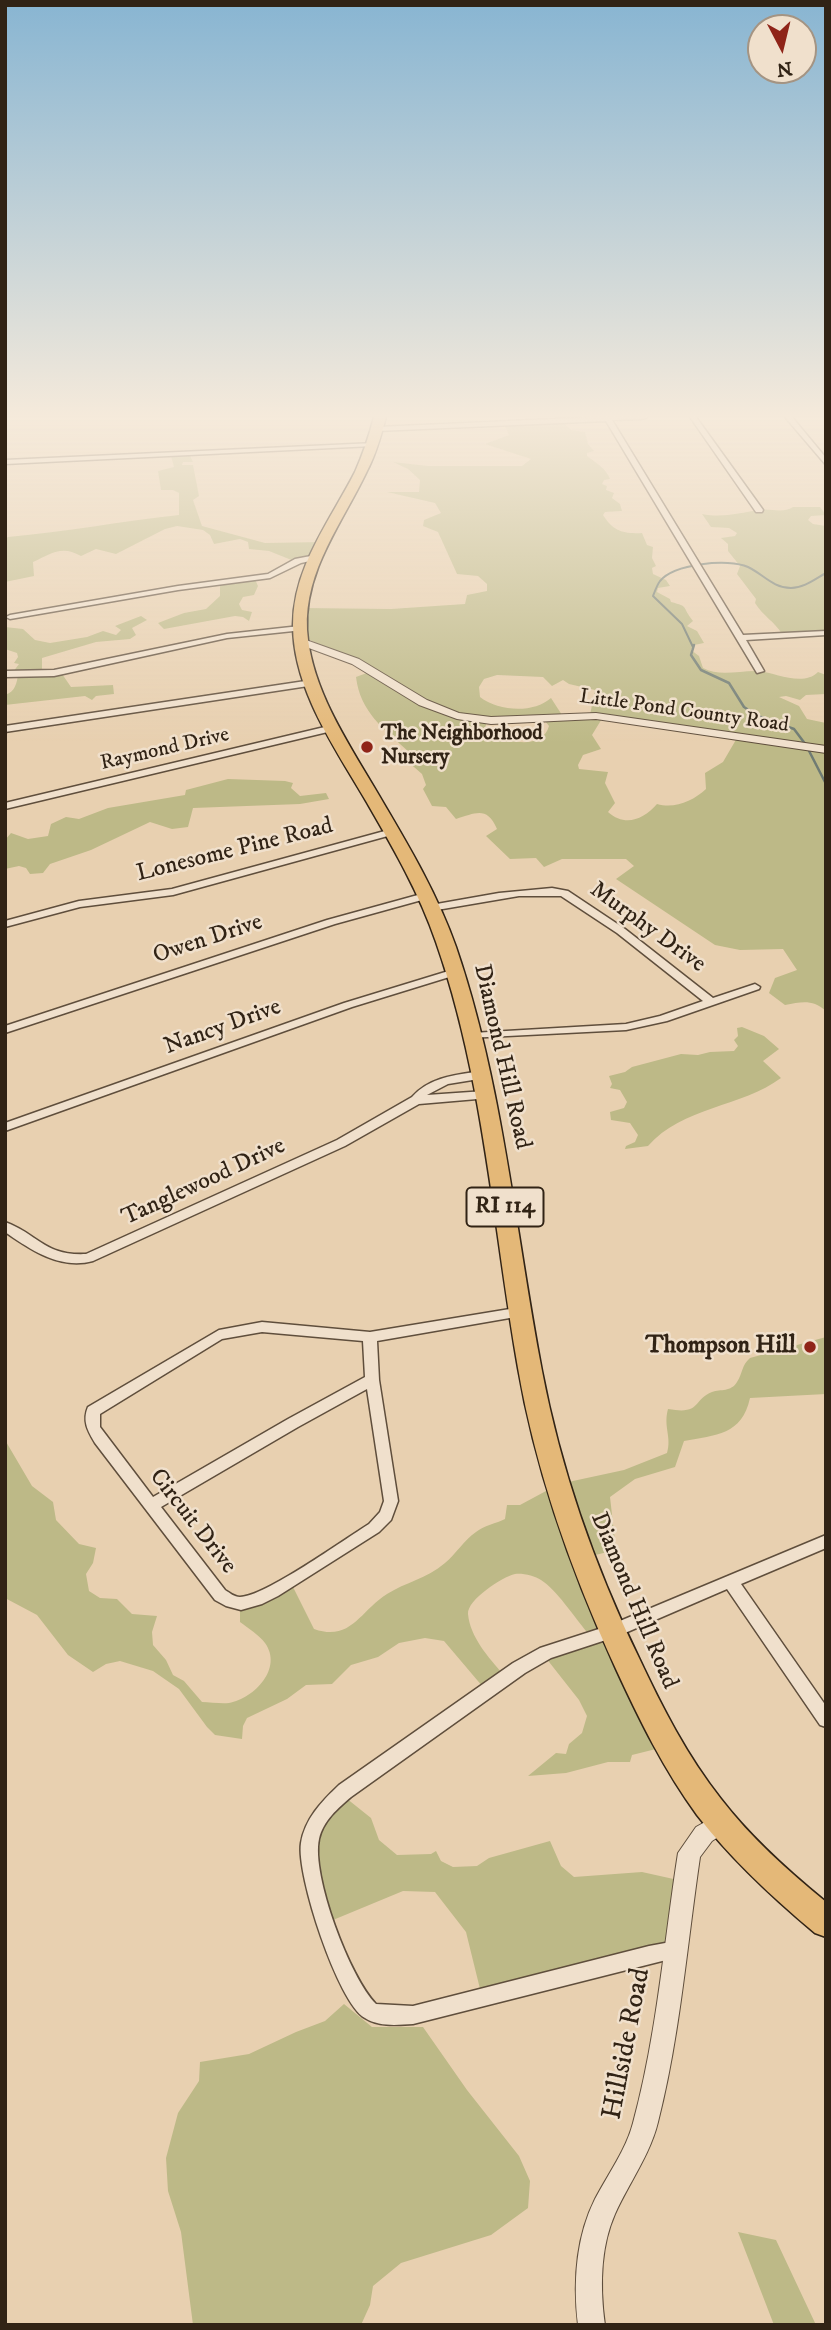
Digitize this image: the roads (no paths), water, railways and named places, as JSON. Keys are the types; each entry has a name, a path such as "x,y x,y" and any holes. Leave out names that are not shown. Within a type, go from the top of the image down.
{"main road":[{"name":"Diamond Hill Road","path":"331,526 316,557 303,598 301,635 312,683 333,728 428,902 455,972 472,1036 502,1180 530,1372 552,1468 578,1544 612,1632 677,1759 722,1823 761,1867 826,1922"}],"street":[{"path":"673,526 760,671"},
{"path":"10,617 178,588 270,576 298,561 316,557"},
{"path":"740,638 826,633"},
{"path":"5,674 54,673 227,636 301,635"},
{"name":"Little Pond County Road","path":"301,635 370,669 425,704 459,716 494,719 583,715 826,750"},
{"path":"5,729 312,683"},
{"name":"Raymond Drive","path":"5,806 333,728"},
{"name":"Lonesome Pine Road","path":"5,924 79,904 173,892 392,832"},
{"name":"Murphy Drive","path":"428,902 531,893 564,893 621,931 712,1003"},
{"name":"Owen Drive","path":"5,1030 331,922 428,902"},
{"name":"Nancy Drive","path":"5,1127 348,1005 455,972"},
{"name":"Murphy Drive","path":"472,1036 626,1027 663,1019 755,988"},
{"name":"Tanglewood Drive","path":"416,1100 423,1091 443,1081 483,1085"},
{"name":"Tanglewood Drive","path":"5,1226 51,1255 65,1260 88,1258 359,1134 416,1100 483,1085"},
{"name":"Circuit Drive","path":"370,1337 372,1380 391,1501 385,1519 272,1591 245,1603 232,1603 220,1595 93,1428 93,1411 219,1335 229,1332 262,1327 370,1337 522,1312"},
{"path":"151,1506 372,1380"},
{"path":"676,1950 413,2015 369,2011 357,2000 339,1959 309,1869 308,1850 315,1825 327,1806 345,1791 519,1668 546,1654 612,1632 826,1541"},
{"path":"730,1581 826,1720"},
{"name":"Hillside Road","path":"592,2325 588,2296 593,2243 603,2211 632,2157 645,2125 658,2066 689,1853 704,1834 722,1823"}],"waterway":[{"path":"693,647 682,624 653,596 659,583 667,575 702,564 739,564 773,583 796,588 826,573"},
{"path":"694,645 691,655 701,670 729,683 744,707 758,716 794,729 806,745 826,784"}],"place":[{"name":"The Neighborhood Nursery","path":"367,747"},
{"name":"Thompson Hill","path":"810,1347"}]}
